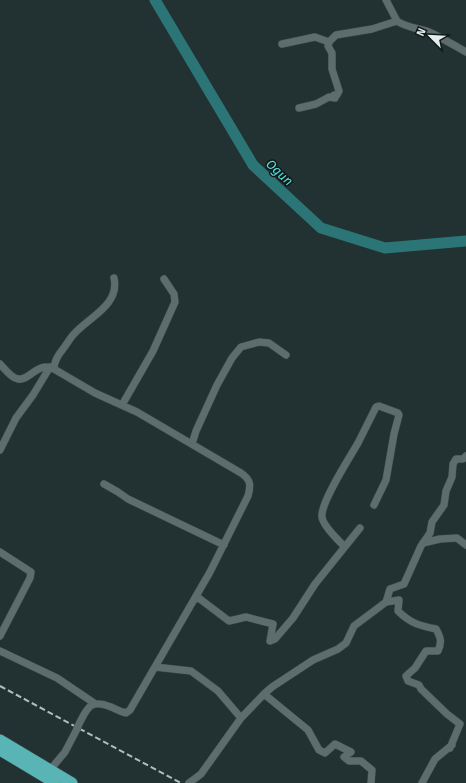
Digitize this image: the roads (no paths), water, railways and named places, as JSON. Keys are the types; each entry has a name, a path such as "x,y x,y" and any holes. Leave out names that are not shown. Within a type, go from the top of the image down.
{"highway":[{"path":"0,740 72,783"},
{"path":"0,750 55,783"}],"street":[{"path":"386,0 396,21 405,26 418,28 430,33 466,52"},
{"path":"300,108 316,104 321,100 330,97 335,98 334,95 337,95 339,91 332,69 332,53 328,46 329,42 336,35 372,29 396,21"},
{"path":"282,44 315,37 329,42"},
{"path":"0,450 16,418 52,368 57,356 74,334 91,320 110,300 116,286 114,278"},
{"path":"122,405 153,351 175,302 174,294 164,279"},
{"path":"192,444 196,431 217,385 232,358 241,347 259,342 269,343 279,348 286,355"},
{"path":"0,364 13,377 18,379 40,367 52,368 95,393 137,412 192,444 248,478 250,486 248,496 224,545 130,710 126,713 99,703 94,703 57,678 0,651"},
{"path":"344,546 323,522 323,508 341,471 376,407 379,406 398,413 399,415 386,480 374,505"},
{"path":"386,602 390,589 404,584 423,543 430,533 432,522 444,505 446,491 452,477 453,464 456,459 464,459 466,456"},
{"path":"104,484 128,499 224,545"},
{"path":"196,596 230,621 246,617 273,624 270,640 275,639 344,546 360,528"},
{"path":"423,543 440,539 457,538 466,545"},
{"path":"0,552 31,572 30,578 0,636"},
{"path":"189,783 201,774 241,718 264,694 313,660 338,649 346,643 354,626 386,602 399,600 398,611 403,616 416,624 436,629 440,636 442,643 438,651 426,651 414,668 406,676 408,681 419,685 421,690 460,724 450,748"},
{"path":"155,667 191,671 218,691 241,718"},
{"path":"264,694 308,730 319,750 325,753 335,744 351,752 344,757 349,761 360,761 372,770 371,783"},
{"path":"50,770 65,752 85,712 94,703"},
{"path":"422,783 435,759 447,748 450,748 462,730 466,732"}],"waterway":[{"name":"Ogun","path":"155,0 253,165 321,228 385,248 466,241"}],"railway":[{"path":"0,686 181,783"}]}
